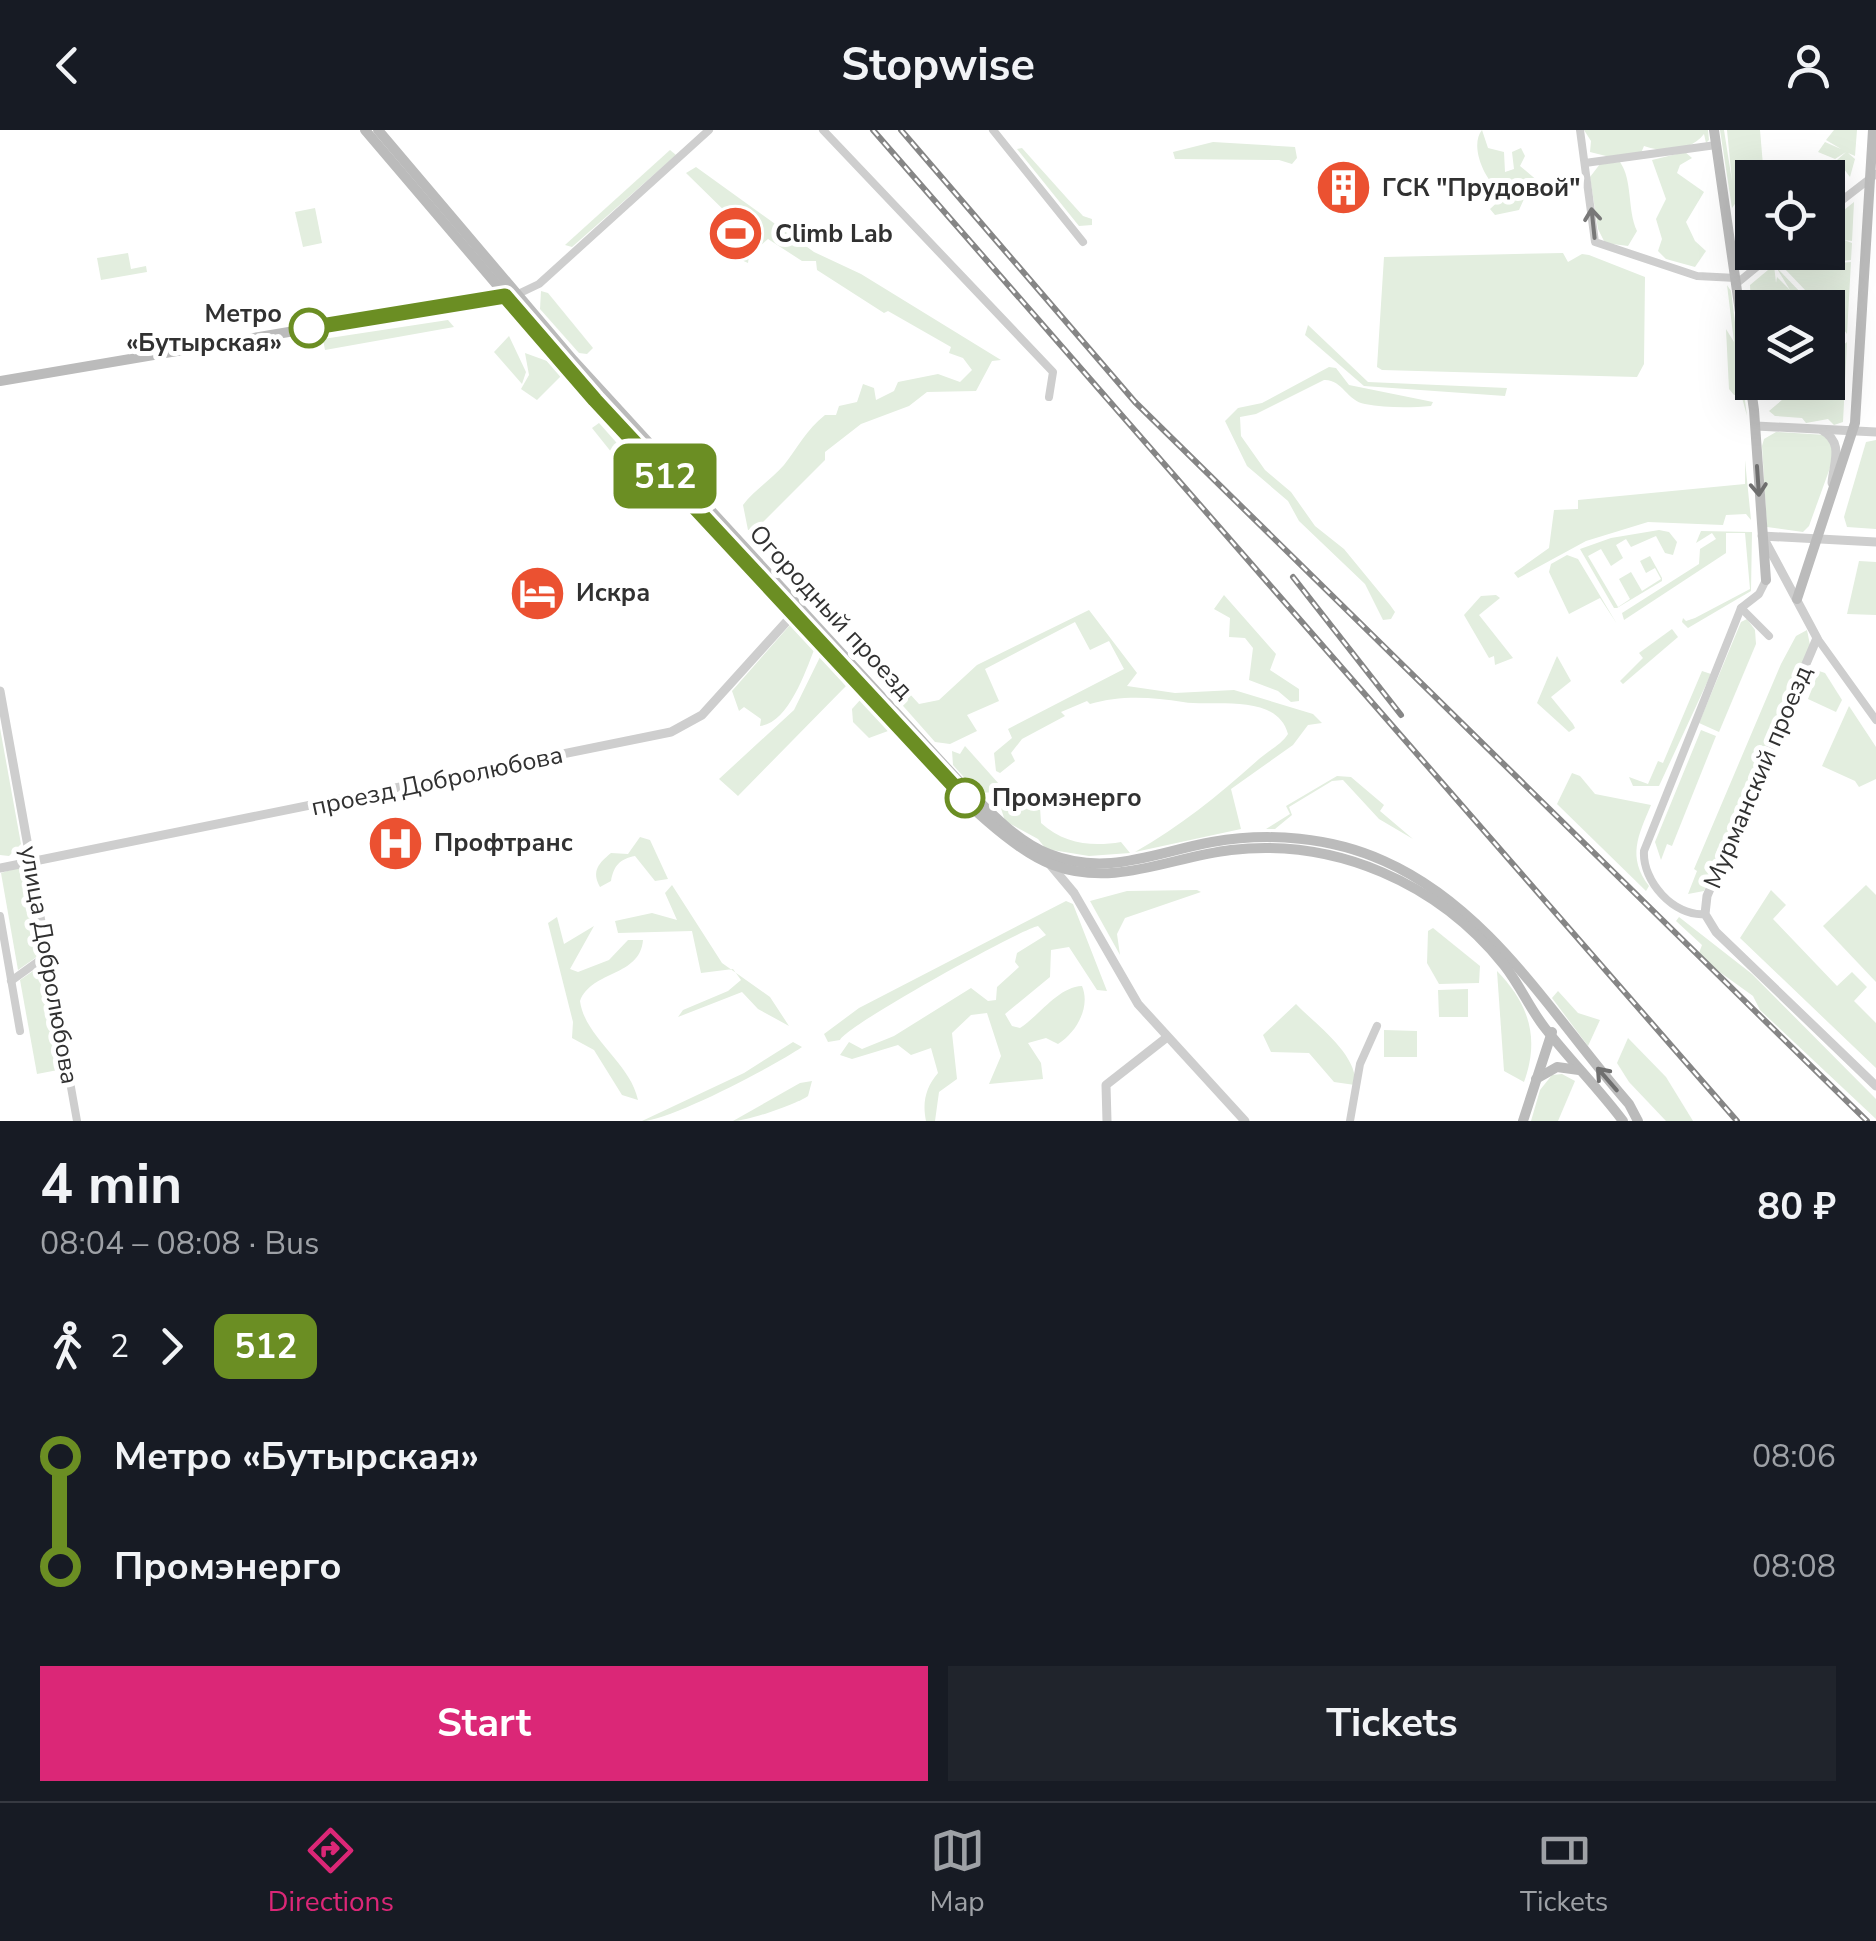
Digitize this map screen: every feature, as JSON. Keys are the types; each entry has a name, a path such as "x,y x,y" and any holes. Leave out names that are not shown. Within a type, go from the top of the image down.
{"main road":[{"name":"Огородный проезд","path":"365,130 595,400 966,788 1028,843 1083,870"},
{"name":"Огородный проезд","path":"378,130 797,610 961,794 1008,838 1050,864 1083,870 1202,849"},
{"path":"1714,130 1756,426 1766,580"},
{"path":"1797,599 1853,430 1873,176 1873,130"},
{"path":"0,381 518,294"},
{"path":"1202,849 1268,836 1314,840 1390,864 1447,899 1486,932 1640,1121"},
{"path":"1202,849 1293,848 1352,860 1396,877 1442,905 1492,951 1555,1041 1622,1119"},
{"path":"1524,1121 1542,1060 1555,1041 1551,1012"},
{"path":"1539,1020 1542,1060"},
{"path":"1555,1041 1582,1050"},
{"path":"1535,1080 1557,1067 1579,1070"}],"street":[{"path":"518,294 539,284 710,130"},
{"path":"824,130 1053,372 1049,397"},
{"path":"993,130 1083,242"},
{"path":"1580,130 1595,242 1696,276 1736,281 1751,270"},
{"path":"1585,164 1716,145"},
{"path":"1845,198 1873,176"},
{"path":"1756,426 1876,432"},
{"path":"1820,429 1834,439 1837,448 1831,494"},
{"path":"1762,536 1876,542"},
{"path":"1762,536 1808,624 1876,720"},
{"path":"1705,914 1685,913 1653,884 1644,870 1644,851 1741,608 1759,594 1766,580"},
{"path":"1741,608 1769,636"},
{"name":"проезд Добролюбова","path":"0,868 671,732 702,715 797,610"},
{"name":"Мурманский проезд","path":"1818,638 1707,896 1705,914 1716,932 1876,1086"},
{"name":"улица Добролюбова","path":"0,690 76,1121"},
{"path":"1028,843 1073,891 1123,982 1166,1038 1245,1121"},
{"path":"1073,891 1083,870"},
{"name":"улица Добролюбова","path":"0,916 20,1030"},
{"path":"12,981 47,956"},
{"path":"1350,1121 1360,1064 1376,1026"},
{"path":"1106,1121 1106,1085 1166,1038"}],"green space":[{"path":"1482,130 1488,148 1504,152 1505,172 1514,169 1512,152 1521,148 1525,156 1520,166 1539,182 1539,194 1524,199 1519,210 1495,215 1490,209 1503,197 1515,195 1516,187 1509,184 1501,192 1485,172 1477,145"},
{"path":"1584,130 1708,130 1709,140 1706,143 1704,134 1684,148 1660,150 1644,146 1641,153 1610,157 1590,152 1591,141"},
{"path":"1720,130 1724,130 1732,181 1727,130 1760,130 1763,160 1735,160 1732,208"},
{"path":"1834,130 1857,130 1855,156 1848,153 1855,159 1850,177 1845,160 1837,160 1846,152 1835,159 1818,152 1825,142 1841,149 1826,140"},
{"path":"1213,142 1295,147 1297,158 1292,164 1279,160 1175,159 1173,152"},
{"path":"1022,148 1083,216 1092,219 1092,225 1079,226 1017,149"},
{"path":"670,150 676,155 572,247 565,245"},
{"path":"1685,152 1692,158 1680,165 1677,173 1704,192 1686,222 1695,241 1706,251 1695,267 1666,259 1658,251 1662,239 1656,219 1666,199 1652,160"},
{"path":"1620,162 1624,170 1637,231 1628,246 1605,243 1598,229 1590,177 1600,164"},
{"path":"696,167 814,252 861,274 1001,360 992,361 976,391 927,392 909,406 861,424 825,452 825,460 757,528 748,530 743,505 784,465 818,421 825,415 836,415 839,406 857,402 863,384 874,388 876,400 894,391 898,382 938,374 960,382 972,370 963,358 949,353 951,347 888,311 884,313 817,270 816,261 802,261 768,239 749,256 748,263 726,253 729,246 742,254 762,235 746,219 739,225 686,173"},
{"path":"1854,202 1852,241 1845,240 1845,209"},
{"path":"315,208 322,243 303,247 295,212"},
{"path":"1845,240 1852,243 1851,260 1845,261"},
{"path":"128,253 131,269 146,266 147,272 101,280 97,258"},
{"path":"1563,253 1568,262 1582,254 1589,255 1645,277 1644,364 1637,377 1377,367 1384,257"},
{"path":"1845,262 1851,262 1847,334 1845,290 1805,290 1786,270 1845,270"},
{"path":"1768,270 1775,270 1776,283 1777,277 1790,290 1750,290 1750,285"},
{"path":"1779,270 1798,290 1790,290"},
{"path":"1727,285 1735,322 1734,395 1729,389 1726,329 1734,342"},
{"path":"541,291 548,293 593,348 587,354 579,353 540,309"},
{"path":"448,320 454,327 325,350 323,339"},
{"path":"1308,325 1368,382 1507,388 1505,396 1364,386 1305,335"},
{"path":"509,336 526,372 522,384 494,352"},
{"path":"525,353 547,361 561,376 537,400 521,389 529,375"},
{"path":"1329,367 1336,368 1349,385 1433,402 1431,406 1415,407 1365,404 1324,380 1256,414 1240,417 1241,436 1265,470 1291,492 1315,526 1344,549 1390,605 1395,612 1391,619 1383,620 1365,584 1299,521 1288,501 1247,466 1225,421 1238,408 1262,403"},
{"path":"1782,400 1844,400 1843,422 1834,425 1828,419 1806,423 1802,418 1775,416 1769,411"},
{"path":"599,423 656,487 654,496 622,454 616,458 592,428"},
{"path":"1776,432 1826,435 1835,454 1809,526 1803,532 1767,527 1762,446 1764,439"},
{"path":"1876,440 1876,529 1847,527 1844,517 1866,442"},
{"path":"1745,460 1751,520 1746,514 1726,515 1723,525 1648,522 1586,541 1518,578 1514,573 1549,548 1554,510 1578,509 1578,500 1745,484"},
{"path":"1659,530 1669,532 1677,542 1673,555 1665,553 1656,536 1631,547 1626,539 1616,545 1623,558 1611,566 1601,549 1588,556 1618,607 1630,599 1619,579 1631,572 1642,591 1661,579 1655,568 1646,573 1640,561 1650,556 1662,578 1662,581 1617,608 1614,608 1580,549 1611,538"},
{"path":"1701,531 1752,532 1751,591 1688,628 1682,622 1683,618 1695,618 1750,589 1745,533 1726,533 1726,553 1624,620 1622,613 1699,564 1700,549 1716,539 1712,533 1696,543"},
{"path":"1567,555 1578,559 1617,624 1600,598 1569,614 1549,572 1551,564"},
{"path":"1859,561 1876,562 1876,615 1847,614"},
{"path":"1224,595 1276,654 1270,670 1299,689 1299,701 1291,702 1278,691 1249,680 1253,648 1245,638 1229,637 1230,618 1214,609"},
{"path":"1481,596 1500,598 1479,615 1513,658 1495,665 1494,656 1489,658 1464,615"},
{"path":"1089,610 1137,673 1127,686 1175,693 1234,690 1313,714 1322,723 1308,725 1293,745 1231,789 1241,829 1135,852 1200,809 1285,738 1288,734 1282,721 1258,707 1148,698 1090,704 1087,701 1061,712 1065,716 1022,739 1011,753 1015,761 1000,773 996,771 994,753 1012,738 1008,729 1124,669 1109,641 1090,650 1075,622 985,669 999,701 967,715 977,731 950,744 935,742 858,655 862,651 883,671 887,669 919,704 939,700 977,665"},
{"path":"1747,619 1755,630 1756,644 1719,732 1699,723 1741,622"},
{"path":"790,625 814,650 787,707 770,723 760,726 761,719 744,707 739,711 732,691"},
{"path":"1672,629 1678,637 1623,684 1620,681 1643,658 1639,653"},
{"path":"1807,630 1810,645 1704,891 1688,894 1697,871 1694,869 1781,664 1796,636"},
{"path":"1557,656 1571,681 1551,697 1573,724 1575,728 1569,732 1537,703"},
{"path":"820,657 846,686 738,796 719,779 794,710"},
{"path":"1702,671 1711,674 1659,786 1633,786 1629,777 1648,784 1658,761 1663,763"},
{"path":"1819,671 1825,673 1842,700 1836,712 1808,699"},
{"path":"861,699 888,731 869,738 853,722 852,709"},
{"path":"1849,706 1876,747 1876,779 1859,787 1855,781 1822,766"},
{"path":"0,728 21,844 9,856 0,855"},
{"path":"1701,730 1716,736 1672,846 1667,844 1661,860 1655,842"},
{"path":"965,746 999,784 997,792 978,793 953,765 952,751 960,754"},
{"path":"1572,773 1580,776 1595,794 1651,805 1637,846 1638,865 1649,886 1646,891 1557,804"},
{"path":"1337,776 1351,777 1384,805 1380,811 1413,839 1379,819 1343,780 1332,781 1289,807 1292,815 1275,829 1266,829 1290,814 1286,806"},
{"path":"1026,798 1040,807 1041,823 1059,836 1089,844 1121,842 1130,853 1089,856 1046,849 1038,839 1005,821 999,802"},
{"path":"640,837 650,840 668,879 655,881 635,856 618,864 611,881 600,887 596,872 600,864 611,853 628,854"},
{"path":"22,870 38,956 18,970 1,873"},
{"path":"672,885 722,963 731,969 701,973 692,931 618,933 615,921 652,913 677,920 665,893"},
{"path":"1866,885 1876,895 1876,982 1823,926"},
{"path":"1771,890 1786,905 1773,919 1837,986 1852,972 1867,987 1854,1001 1876,1023 1876,1068 1740,938"},
{"path":"1127,891 1201,892 1125,918 1117,934 1120,955 1090,901"},
{"path":"1066,901 1073,904 1107,991 1097,990 1069,947 1051,950 1050,977 1005,1014 1012,1026 1020,1028 1057,996 1082,986 1083,1011 1071,1033 1058,1044 1046,1038 1028,1043 1041,1063 1043,1079 989,1084 1001,1056 987,1013 971,1015 952,1033 957,1079 939,1092 935,1121 926,1121 924,1107 928,1089 938,1073 931,1048 911,1055 898,1045 852,1059 840,1055 849,1042 862,1049 894,1036 971,988 988,1001 996,1000 997,987 1019,967 1015,962 1017,953 1046,935 1038,926 934,979 840,1040 828,1042 824,1034 859,1008"},
{"path":"557,917 564,944 594,926 570,969 578,972 609,960 628,940 643,940 634,961 594,984 580,1001 590,1027 626,1074 638,1100 622,1095 594,1050 572,1038 573,1022 548,923"},
{"path":"1679,917 1752,974 1876,1099 1876,1119 1760,1010 1753,996 1703,960 1699,953 1702,945 1676,921"},
{"path":"1433,928 1480,966 1479,983 1439,984 1427,963 1428,931"},
{"path":"40,966 58,1070 37,1074 20,980"},
{"path":"1497,971 1517,996 1529,1022 1531,1051 1524,1082 1504,1071"},
{"path":"736,973 770,997 789,1026 758,1009 742,992 678,1017 683,1010 728,991 741,980"},
{"path":"1468,989 1468,1017 1439,1017 1438,990"},
{"path":"1558,991 1578,1013 1600,1020 1588,1046 1552,998"},
{"path":"1296,1004 1343,1051 1355,1085 1334,1082 1309,1053 1271,1052 1263,1035"},
{"path":"1384,1030 1417,1031 1417,1057 1384,1057"},
{"path":"1628,1038 1666,1077 1693,1121 1666,1121 1629,1082 1617,1063"},
{"path":"793,1042 802,1047 747,1078 675,1112 642,1121 744,1073"},
{"path":"1562,1074 1575,1081 1558,1121 1531,1121 1540,1090 1552,1075"},
{"path":"812,1081 808,1096 733,1121 800,1083"}],"railway":[{"path":"873,130 1737,1121"},
{"path":"901,130 1135,402 1867,1121"},
{"path":"1293,577 1401,715"}],"bus line":[{"name":"512","path":"309,328 505,296 595,400 965,798"}],"place":[{"name":"ГСК \"Прудовой\"","path":"1343,188"},
{"name":"Climb Lab","path":"736,234"},
{"name":"Метро «Бутырская»","path":"309,328"},
{"name":"Искра","path":"537,593"},
{"name":"Промэнерго","path":"965,798"},
{"name":"Профтранс","path":"395,843"}]}
